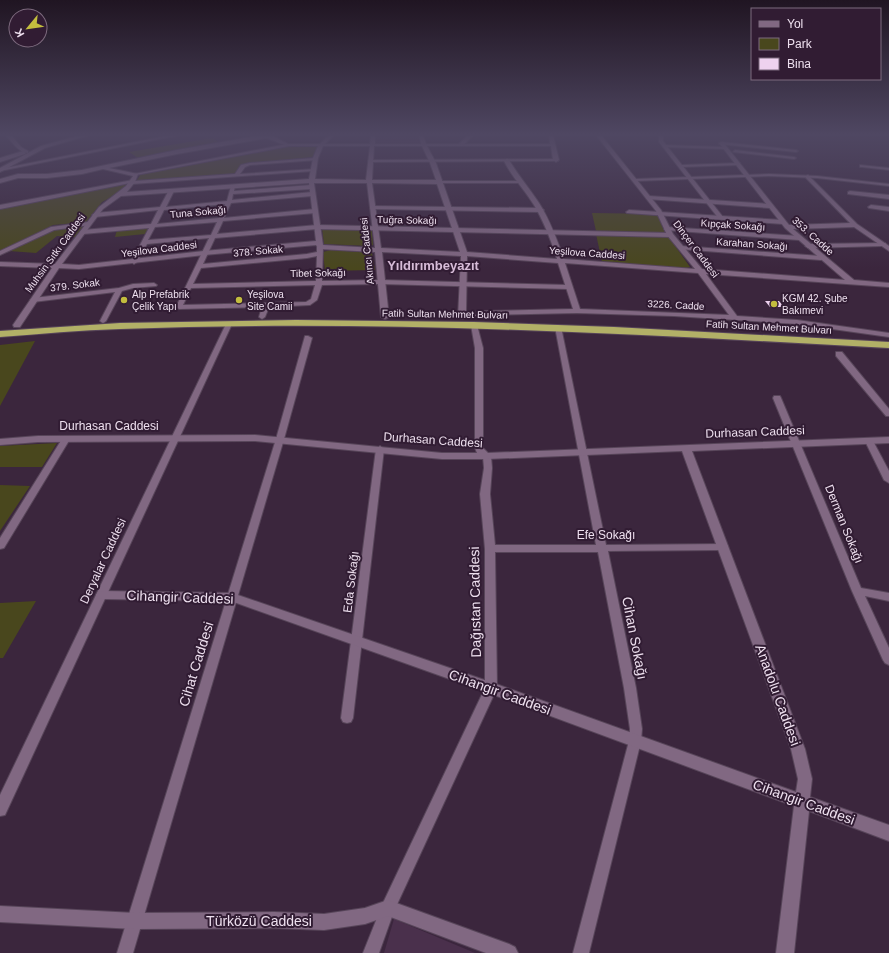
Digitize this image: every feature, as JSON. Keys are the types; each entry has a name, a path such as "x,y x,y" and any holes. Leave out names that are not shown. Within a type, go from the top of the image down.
{"highway":[{"name":"Fatih Sultan Mehmet Bulvarı","path":"0,326 103,320 462,317 613,323 889,339"},
{"name":"Fatih Sultan Mehmet Bulvarı","path":"0,334 120,326 296,323 474,325 558,327 889,345"}],"street":[{"path":"0,207 132,179"},
{"name":"Muhsin Sıtkı Caddesi","path":"17,325 33,300 95,215 104,204 128,189 134,179"},
{"path":"635,180 650,179"},
{"path":"693,179 721,218"},
{"name":"353. Cadde","path":"750,179 783,222 821,258 853,283"},
{"path":"810,179 855,225 889,249"},
{"path":"833,179 889,185"},
{"path":"233,186 228,202 213,236 179,306 308,304 314,300 319,283 320,248 311,187 312,180"},
{"path":"121,194 312,180 519,182 541,210 551,232 577,311"},
{"name":"Dinçer Caddesi","path":"635,180 660,213 669,232 700,271 734,318"},
{"name":"Akıncı Caddesi","path":"369,181 376,228 385,317"},
{"path":"438,182 464,254 462,317"},
{"path":"880,184 889,191"},
{"path":"231,193 311,187"},
{"path":"134,262 171,191"},
{"path":"850,193 889,197"},
{"name":"Tuna Sokağı","path":"95,215 297,197 312,194"},
{"path":"649,198 770,206"},
{"path":"871,207 889,210"},
{"path":"373,208 541,210"},
{"name":"Tuna Sokağı","path":"83,232 315,211"},
{"path":"629,212 783,222"},
{"path":"0,253 53,228 88,224"},
{"path":"788,227 855,225"},
{"name":"Tuğra Sokağı","path":"144,242 317,227 551,232 669,232"},
{"name":"Kıpçak Sokağı","path":"669,232 799,238"},
{"path":"808,246 883,244"},
{"name":"Yeşilova Caddesi","path":"0,264 79,267 204,253 320,248 377,249 889,285"},
{"name":"378. Sokak","path":"198,266 308,256 320,248"},
{"name":"Karahan Sokağı","path":"681,248 821,258"},
{"name":"Tibet Sokağı","path":"189,286 381,282 568,287"},
{"path":"103,320 119,290 133,286 154,285"},
{"name":"379. Sokak","path":"33,300 119,290"},
{"path":"262,318 266,305"},
{"name":"3226. Cadde","path":"462,317 483,313 577,311 797,322 889,335"},
{"name":"Deryalar Caddesi","path":"0,810 229,324"},
{"name":"Dağıstan Caddesi","path":"371,953 388,908 491,688 490,549 485,494 488,468 487,456 480,451 479,448 479,348 474,325"},
{"name":"Cihan Sokağı","path":"558,327 630,688 636,729 635,741 581,953"},
{"name":"Cihat Caddesi","path":"125,953 280,439 308,338"},
{"path":"838,354 889,414"},
{"name":"Derman Sokağı","path":"777,398 857,592 889,660"},
{"name":"Durhasan Caddesi","path":"0,442 38,439 176,439 237,437 280,439 442,456 487,456 889,440"},
{"path":"0,546 66,439"},
{"path":"869,441 889,480"},
{"name":"Anadolu Caddesi","path":"686,448 798,750 805,779 785,953"},
{"name":"Eda Sokağı","path":"347,718 380,449"},
{"name":"Efe Sokağı","path":"490,549 723,547"},
{"path":"857,592 889,597"},
{"name":"Cihangir Caddesi","path":"102,595 232,597 491,688 889,833"},
{"path":"388,908 509,953"},
{"name":"Türközü Caddesi","path":"0,914 135,921 274,920 324,922 365,916 388,908"}],"shaded area":[{"path":"394,919 475,953 384,953"}],"green space":[{"path":"127,184 124,190 102,202 86,222 53,225 0,251 0,208"},
{"path":"592,213 657,214 665,233 596,231"},
{"path":"83,226 75,237 57,236 36,253 9,251 54,228"},
{"path":"150,226 145,234 115,237 117,230"},
{"path":"322,228 372,229 373,245 324,244"},
{"path":"596,234 668,236 690,267 686,268 602,262"},
{"path":"331,250 372,253 375,270 325,271 323,252"},
{"path":"35,341 0,406 0,345"},
{"path":"57,443 42,467 0,467 0,446"},
{"path":"0,485 30,486 0,531"},
{"path":"36,601 3,658 0,658 0,603"}],"building":[{"name":"KGM 42. Şube Bakımevi","path":"765,301 779,301 784,307 770,307"}],"place":[{"name":"Alp Prefabrik Çelik Yapı","path":"124,300"},
{"name":"Yeşilova Site Camii","path":"239,300"},
{"name":"KGM 42. Şube Bakımevi","path":"774,304"}],"district":[{"name":"Yıldırımbeyazıt","path":"433,265"}]}
